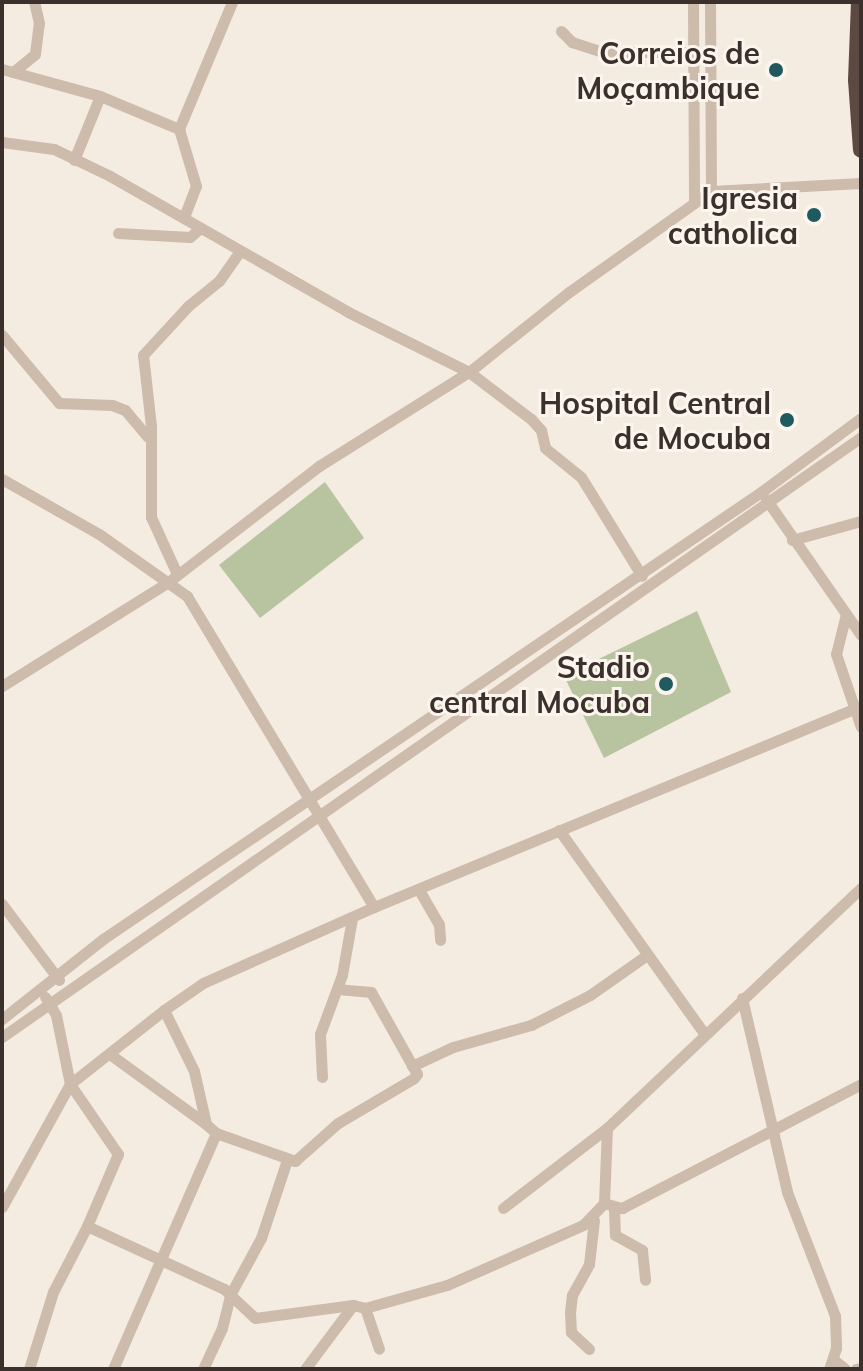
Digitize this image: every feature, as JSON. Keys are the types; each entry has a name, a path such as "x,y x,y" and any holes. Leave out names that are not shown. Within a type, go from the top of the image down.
{"highway":[{"path":"859,2 856,80 861,150"}],"street":[{"path":"8,70 35,54 39,23 34,2"},
{"path":"184,217 196,186 179,129 232,2"},
{"path":"693,2 694,202"},
{"path":"710,2 711,191"},
{"path":"561,31 572,42 603,52 692,52"},
{"path":"8,70 100,96 179,129"},
{"path":"74,160 100,96"},
{"path":"2,142 54,149 184,217 239,252 469,372 531,419 552,455 581,477 649,586"},
{"path":"2,686 167,583 319,466 469,372 569,292 711,191 843,187 861,183"},
{"path":"843,187 861,194"},
{"path":"118,233 190,237 200,228"},
{"path":"177,574 151,517 143,355 188,306 219,281 239,252"},
{"path":"2,335 59,403 112,405 125,410 148,437"},
{"path":"2,1037 318,813 860,440 861,419"},
{"path":"2,1019 103,939 761,492 861,419"},
{"path":"2,479 99,534 187,596 374,907"},
{"path":"761,492 861,635"},
{"path":"792,540 861,521"},
{"path":"846,614 836,654 858,708 861,727"},
{"path":"503,667 511,680"},
{"path":"2,1207 70,1084 203,983 374,907 858,708"},
{"path":"559,830 703,1032"},
{"path":"503,1208 607,1128 703,1032 861,888"},
{"path":"419,890 439,924 440,940"},
{"path":"2,904 66,989"},
{"path":"322,1077 320,1034 338,989 352,918"},
{"path":"103,939 120,953"},
{"path":"412,1066 453,1047 531,1025 590,995 647,955"},
{"path":"111,1055 216,1133 287,1160 301,1159 338,1123 407,1084 417,1074 371,992 338,989"},
{"path":"29,1369 53,1292 87,1226 118,1154 70,1084 69,1064 49,1002 41,990"},
{"path":"742,998 770,1127 799,1226 835,1316 831,1365 845,1369"},
{"path":"164,1010 194,1071 206,1124"},
{"path":"87,1226 159,1258 230,1295 264,1320 359,1306 447,1285 594,1220 609,1206 699,1171 770,1127 861,1084"},
{"path":"607,1128 609,1206 615,1235 642,1250 645,1280"},
{"path":"113,1369 216,1133"},
{"path":"203,1369 222,1328 230,1295 261,1238 287,1160"},
{"path":"589,1349 571,1332 570,1313 572,1295 589,1264 594,1220"},
{"path":"359,1306 379,1349"},
{"path":"305,1369 359,1306"}],"green space":[{"path":"325,482 364,538 260,618 219,565"},
{"path":"697,611 731,692 604,758 564,676"}],"place":[{"name":"Correios de Moçambique","path":"776,70"},
{"name":"Igresia catholica","path":"814,215"},
{"name":"Hospital Central de Mocuba","path":"787,420"},
{"name":"Stadio central Mocuba","path":"666,684"}]}
